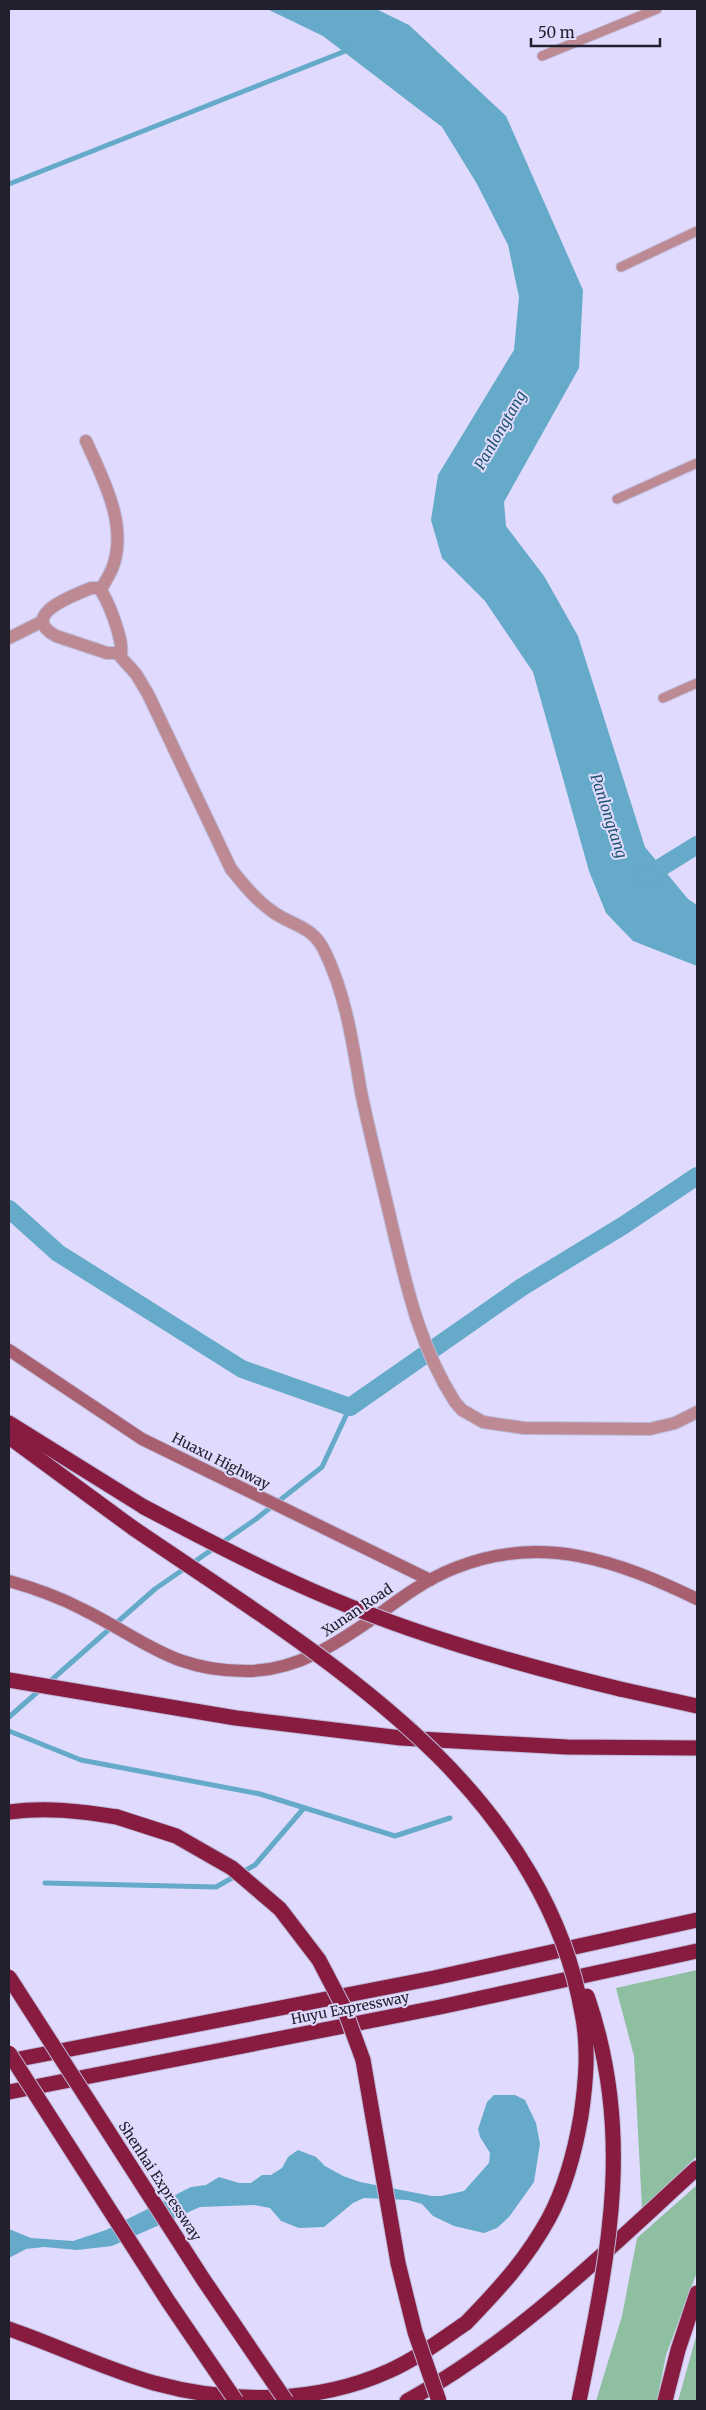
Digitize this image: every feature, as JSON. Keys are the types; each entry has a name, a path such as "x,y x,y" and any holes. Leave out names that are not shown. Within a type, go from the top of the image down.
{"highway":[{"path":"9,1423 144,1507 294,1583 373,1615 461,1646 536,1668 697,1706"},
{"path":"9,1437 133,1528 290,1635 391,1712 438,1756 501,1829 526,1868 577,1966 593,2012 608,2087 613,2129 615,2172 612,2216 604,2273 579,2401"},
{"path":"9,1680 236,1718 400,1738 567,1747 697,1748"},
{"path":"9,1812 33,1809 75,1810 117,1817 176,1836 232,1868 280,1909 319,1960 344,2008 363,2060 398,2263 415,2332 439,2401"},
{"path":"9,2329 154,2383 201,2394 251,2397 300,2395 353,2384 388,2371 428,2350 466,2323 511,2277 549,2218 575,2154 585,2087 586,2050 583,2014 571,1967 548,1908"},
{"name":"Huyu Expressway","path":"9,2061 434,1978 697,1920"},
{"name":"Huyu Expressway","path":"9,2092 440,2007 697,1951"},
{"name":"Shenhai Expressway","path":"9,1977 203,2279 286,2401"},
{"path":"9,2053 168,2301 236,2401"},
{"path":"407,2401 449,2378 545,2306 697,2168"},
{"path":"665,2401 678,2350 697,2293"}],"street":[{"path":"86,442 108,490 115,516 115,559 101,590"},
{"path":"91,588 101,590 105,596 122,652 107,654 56,636 46,629 43,621 46,612 51,606 91,588"},
{"path":"9,638 43,621"},
{"path":"118,654 136,674 148,694 231,869 251,893 275,913 307,928 318,939 325,952 343,1005 406,1289 420,1330 449,1393 462,1410 483,1422 496,1426 545,1429 650,1429 663,1428 697,1412"},
{"name":"Huaxu Highway","path":"9,1350 142,1438 244,1490 430,1580"},
{"name":"Xunan Road","path":"9,1581 34,1588 84,1610 134,1640 183,1662 213,1669 251,1671 281,1666 310,1657 336,1644 430,1580 456,1567 495,1557 536,1552 576,1554 615,1564 654,1578 697,1599"}],"lane":[{"path":"542,56 657,9"},
{"path":"621,267 697,231"},
{"path":"617,498 697,462"},
{"path":"663,698 697,683"}],"green space":[{"path":"697,1970 697,2156 642,2209 634,2056 616,1988"},
{"path":"697,2185 697,2272 666,2355 657,2401 596,2401 622,2316 637,2238"},
{"path":"697,2333 697,2401 678,2401"}],"water":[{"name":"Panlongtang","path":"267,9 376,9 409,25 506,116 583,290 579,368 504,502 506,526 544,576 578,636 645,847 688,899 697,905 697,966 633,941 606,913 589,871 533,672 485,601 442,558 431,520 438,475 514,350 519,297 508,245 477,184 442,127 323,36"},
{"path":"494,2095 515,2095 525,2100 536,2123 540,2144 534,2182 509,2217 497,2228 484,2233 454,2226 433,2216 422,2204 408,2200 364,2198 353,2203 324,2227 299,2228 281,2221 270,2208 254,2205 200,2207 112,2246 77,2250 44,2247 26,2249 9,2258 9,2229 31,2238 73,2241 106,2230 191,2187 206,2185 219,2177 239,2183 251,2183 262,2175 271,2175 282,2168 288,2157 298,2150 316,2157 325,2166 343,2176 360,2182 432,2196 464,2191 489,2163 490,2153 480,2137 478,2129 487,2102"}],"waterway":[{"path":"9,184 348,50"},
{"path":"642,879 697,845"},
{"path":"9,1209 58,1253 242,1369 350,1407 522,1287 624,1225 697,1176"},
{"path":"48,1683 155,1589 256,1519 322,1467 350,1407"},
{"path":"9,1717 42,1688"},
{"path":"9,1731 81,1760 260,1794 395,1836 450,1818"},
{"path":"45,1883 216,1887 255,1865 304,1808"}]}
